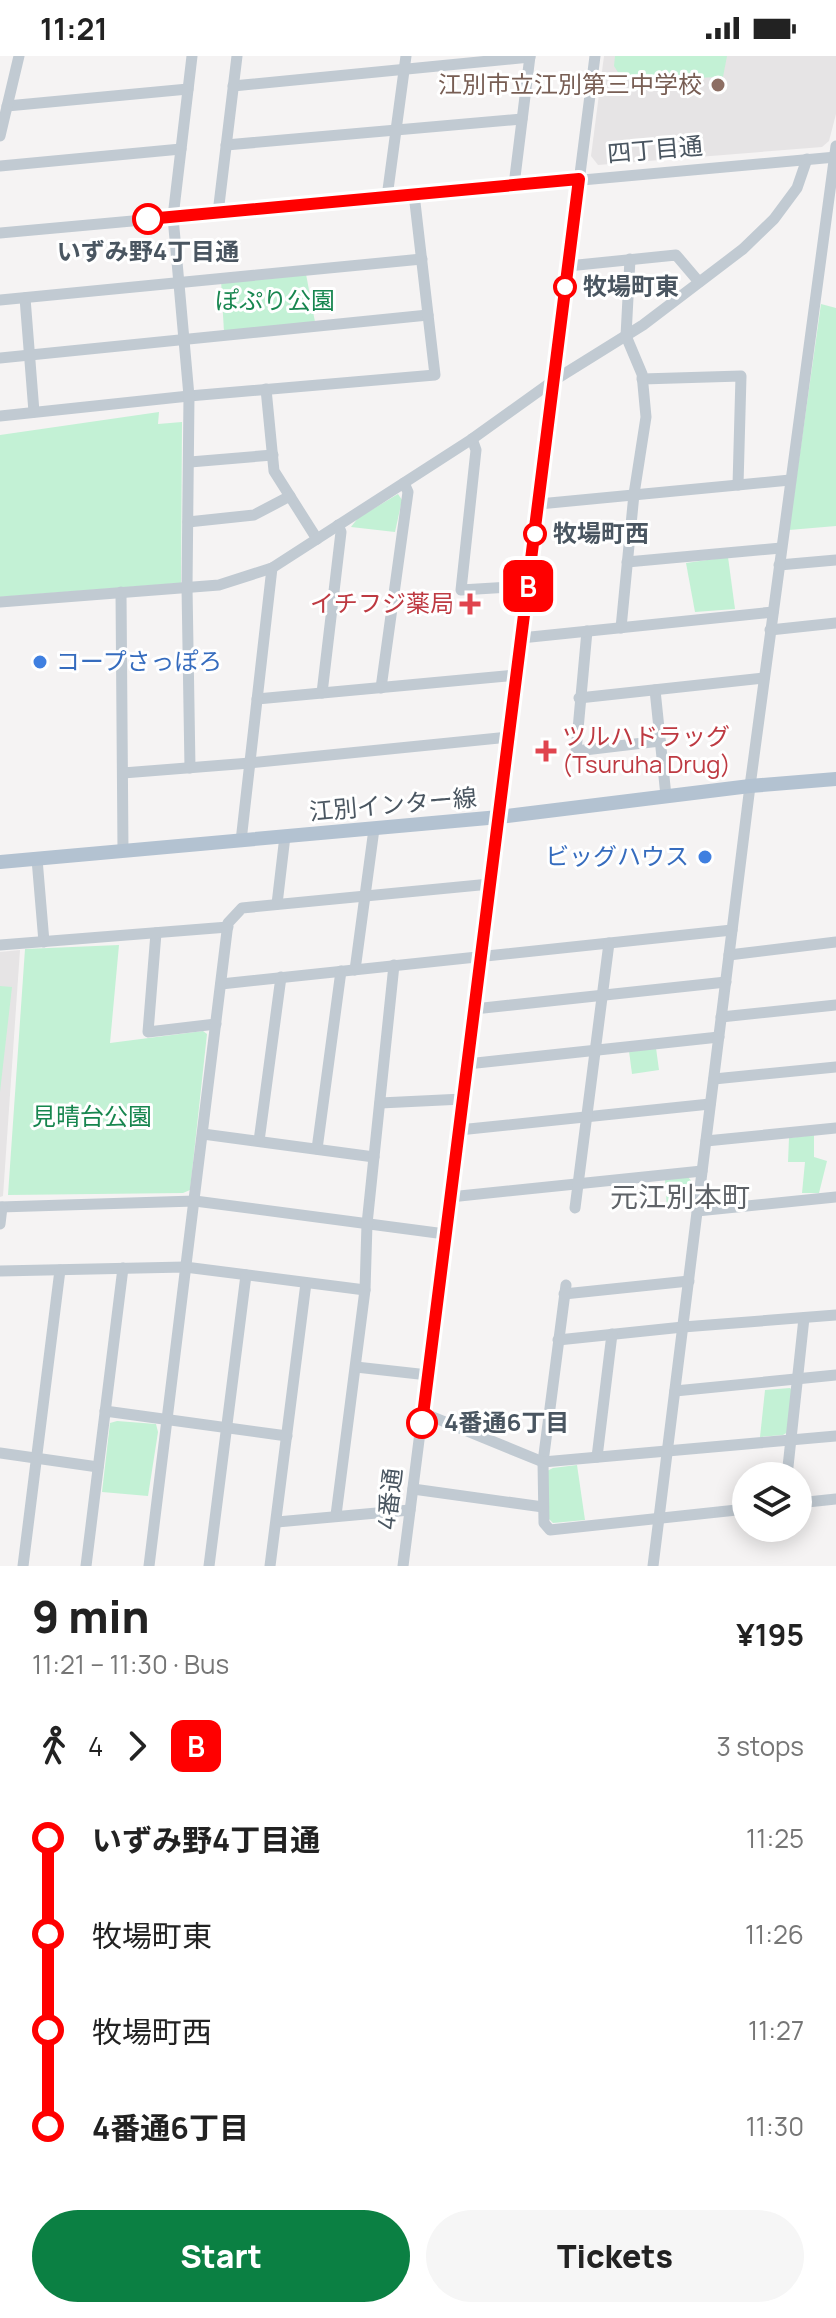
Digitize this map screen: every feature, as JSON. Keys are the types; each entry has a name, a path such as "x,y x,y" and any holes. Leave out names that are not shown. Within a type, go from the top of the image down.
{"main road":[{"name":"江別インター線","path":"0,862 499,817 750,786 836,779"}],"street":[{"path":"0,136 19,56"},
{"path":"190,768 187,587 189,396 173,217 192,56"},
{"path":"218,213 237,56"},
{"name":"4番通","path":"403,1566 595,56"},
{"path":"233,86 406,62 530,57 514,185"},
{"path":"387,197 406,62"},
{"path":"7,106 188,89"},
{"path":"226,145 522,119"},
{"path":"0,166 181,149"},
{"path":"653,1566 770,630 835,153"},
{"name":"四丁目通","path":"0,233 807,159 835,153"},
{"path":"0,602 219,585 272,568 626,336 743,249 774,219 797,188 807,159"},
{"path":"0,416 435,375 414,194"},
{"path":"568,266 676,255 699,282"},
{"path":"0,300 422,259"},
{"path":"621,628 634,494 646,417 642,379 626,336 630,259"},
{"path":"25,298 34,412"},
{"path":"0,358 428,315"},
{"path":"642,379 741,376 738,485"},
{"path":"266,389 274,471 317,539"},
{"path":"472,439 476,450 461,590 528,586"},
{"path":"190,462 273,455"},
{"path":"539,504 790,480"},
{"path":"381,688 408,492 404,483"},
{"path":"188,522 254,515 290,496"},
{"path":"322,693 341,532 338,525"},
{"path":"627,562 781,548"},
{"path":"779,565 836,560"},
{"path":"241,841 272,568"},
{"path":"121,592 123,851"},
{"path":"521,638 773,612"},
{"path":"770,630 836,623"},
{"path":"587,631 576,751 660,741"},
{"path":"257,699 517,675"},
{"path":"579,698 764,678"},
{"path":"655,690 666,796"},
{"path":"123,773 509,737"},
{"path":"355,970 374,829"},
{"path":"277,904 285,836"},
{"path":"37,859 44,942"},
{"path":"149,1566 228,927 242,908 490,884"},
{"path":"0,945 228,927"},
{"path":"221,984 732,930"},
{"path":"156,933 148,1032 216,1024"},
{"path":"729,955 836,942"},
{"path":"575,1208 609,943"},
{"path":"336,1515 365,1290 367,1224 394,965"},
{"path":"317,1149 341,971"},
{"path":"259,1141 281,977"},
{"path":"474,1009 726,982"},
{"path":"721,1017 836,1005"},
{"path":"467,1064 719,1037"},
{"path":"714,1079 836,1067"},
{"path":"380,1103 463,1099"},
{"path":"459,1130 710,1104"},
{"path":"706,1141 836,1128"},
{"path":"203,1134 374,1157"},
{"path":"450,1197 702,1171"},
{"path":"697,1211 836,1197"},
{"path":"0,1224 1,1207 195,1201 445,1234"},
{"path":"0,1271 185,1267 365,1290"},
{"path":"86,1566 123,1268"},
{"path":"23,1566 60,1270"},
{"path":"209,1566 246,1275"},
{"path":"689,1281 565,1289 543,1462 544,1523 550,1530 732,1511"},
{"path":"270,1566 306,1283"},
{"path":"558,1340 836,1315"},
{"path":"789,1462 804,1318"},
{"path":"597,1457 612,1334"},
{"path":"356,1367 428,1375"},
{"path":"675,1391 836,1375"},
{"path":"105,1411 287,1436"},
{"path":"423,1413 543,1462 836,1436"},
{"path":"0,1453 98,1467"},
{"path":"413,1489 543,1507"},
{"path":"812,1502 836,1499"},
{"path":"277,1522 410,1510"}],"shaded area":[{"name":"江別市立江別第三中学校","path":"604,56 836,56 836,114 829,141 822,147 598,165 591,156"},
{"path":"20,950 3,1196 0,1197 0,952"}],"green space":[{"path":"615,56 727,56 723,77 623,80 614,66"},
{"name":"ぽぷり公園","path":"306,274 315,322 224,332 221,280"},
{"path":"821,304 836,308 836,526 789,530"},
{"path":"159,412 158,424 182,422 181,583 0,597 0,435"},
{"path":"398,494 402,500 395,532 351,527 358,518"},
{"path":"728,557 735,609 695,612 686,563"},
{"name":"見晴台公園","path":"119,945 110,1043 203,1031 207,1034 190,1190 183,1193 8,1195 25,949"},
{"path":"0,986 12,987 0,1092"},
{"path":"656,1048 659,1070 632,1074 629,1051"},
{"path":"814,1135 814,1157 827,1161 819,1193 802,1193 805,1162 788,1162 789,1138"},
{"path":"688,1177 693,1183 689,1207 667,1210 665,1179"},
{"path":"790,1388 793,1391 788,1432 760,1437 765,1390"},
{"path":"110,1423 156,1424 158,1432 148,1496 102,1492"},
{"path":"577,1465 585,1520 553,1523 548,1518 547,1471"}],"bus line":[{"name":"B","path":"148,219 579,179 422,1423"}],"place":[{"name":"江別市立江別第三中学校","path":"718,85"},
{"name":"いずみ野4丁目通","path":"148,219"},
{"name":"牧場町東","path":"565,287"},
{"name":"牧場町西","path":"535,534"},
{"name":"イチフジ薬局","path":"470,604"},
{"name":"コープさっぽろ","path":"40,662"},
{"name":"ツルハドラッグ (Tsuruha Drug)","path":"546,751"},
{"name":"ビッグハウス","path":"705,857"},
{"name":"4番通6丁目","path":"422,1423"}],"district":[{"name":"元江別本町","path":"680,1197"}]}
